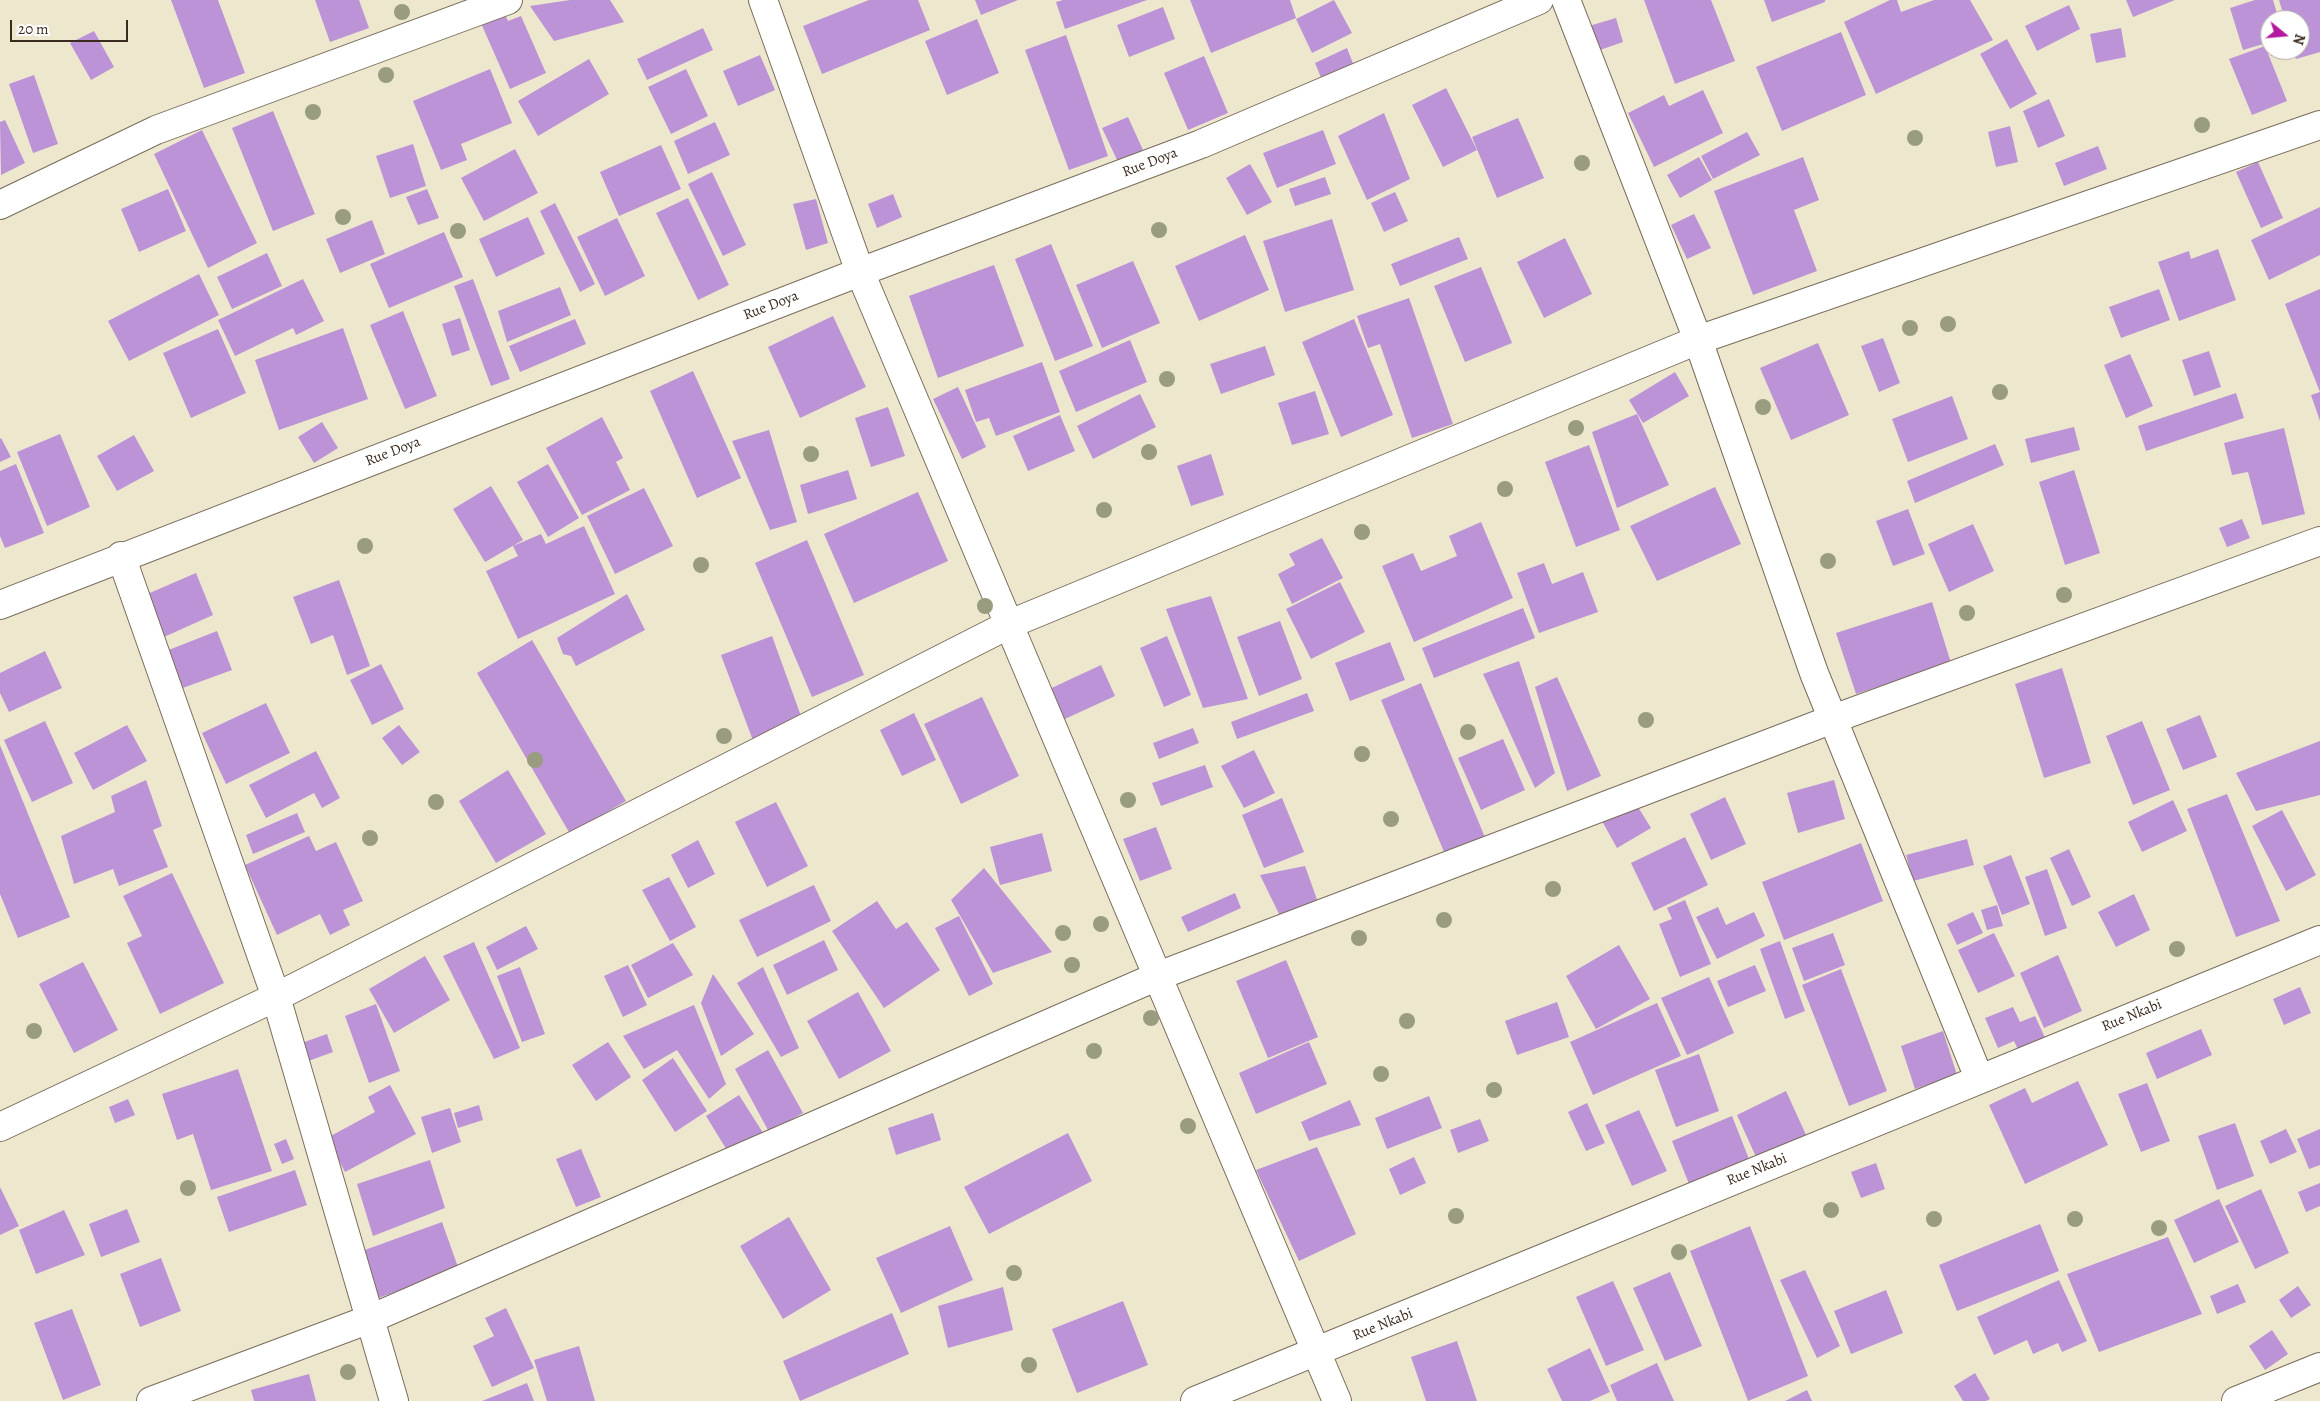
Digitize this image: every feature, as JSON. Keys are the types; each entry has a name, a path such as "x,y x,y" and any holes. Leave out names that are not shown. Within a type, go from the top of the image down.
{"street":[{"path":"0,205 156,130 508,0"},
{"path":"763,0 860,272 1337,1401"},
{"name":"Rue Doya","path":"0,606 121,556 860,272 1201,144 1539,0"},
{"path":"1566,0 1698,340 1814,673 1979,1078"},
{"path":"0,1127 276,997 1010,624 1698,340 2320,125"},
{"path":"152,1401 370,1319 1158,976 1833,719 2320,541"},
{"path":"121,556 276,997 394,1401"},
{"name":"Rue Nkabi","path":"1195,1401 1979,1078 2320,940"},
{"path":"2236,1401 2320,1368"}],"building":[{"path":"171,0 218,0 245,73 204,88"},
{"path":"315,0 359,0 369,28 330,42"},
{"path":"570,0 610,0 624,22 554,41 530,6"},
{"path":"869,0 918,0 930,30 822,74 803,26"},
{"path":"975,0 1018,0 981,15"},
{"path":"1063,0 1147,0 1065,29 1056,2"},
{"path":"1190,0 1290,0 1296,18 1211,53"},
{"path":"1334,0 1352,33 1312,53 1296,19"},
{"path":"1644,0 1711,0 1735,61 1675,84"},
{"path":"1764,0 1825,0 1825,2 1772,22"},
{"path":"1890,0 1897,0 1901,12 1934,0 1970,0 1993,40 1876,94 1844,22"},
{"path":"2126,0 2175,0 2133,17"},
{"path":"2255,0 2273,0 2276,10 2260,10 2260,45 2243,50 2230,8"},
{"path":"2279,0 2320,0 2320,52 2310,55 2310,10 2282,10"},
{"path":"2069,5 2080,29 2037,51 2025,26"},
{"path":"1163,7 1175,39 1129,57 1117,25"},
{"path":"503,10 508,21 521,16 546,73 510,89 480,21"},
{"path":"1616,18 1623,42 1597,51 1589,26"},
{"path":"977,19 999,73 947,95 925,41"},
{"path":"703,28 713,50 647,80 637,59"},
{"path":"2121,28 2126,57 2096,63 2090,34"},
{"path":"94,31 114,67 91,80 70,43"},
{"path":"1841,32 1866,95 1782,131 1756,67"},
{"path":"1066,35 1108,156 1069,170 1025,50"},
{"path":"2007,39 2037,94 2010,109 1980,54"},
{"path":"1347,48 1354,66 1322,80 1315,63"},
{"path":"2260,48 2260,60 2271,60 2287,101 2252,115 2229,59"},
{"path":"760,55 775,90 738,106 723,71"},
{"path":"1204,56 1228,113 1188,130 1164,73"},
{"path":"589,59 609,94 538,136 518,101"},
{"path":"490,69 512,123 461,144 467,160 441,170 413,101"},
{"path":"686,69 708,116 671,134 648,87"},
{"path":"34,75 58,144 33,153 9,84"},
{"path":"1446,88 1477,150 1443,167 1412,105"},
{"path":"1703,90 1723,133 1654,167 1628,113 1664,95 1669,106"},
{"path":"2049,99 2065,136 2038,148 2023,111"},
{"path":"273,111 315,214 273,231 232,128"},
{"path":"1384,113 1410,179 1367,200 1338,136"},
{"path":"1128,117 1143,150 1118,162 1102,128"},
{"path":"1518,118 1544,178 1497,198 1472,137"},
{"path":"5,120 25,163 1,175 0,122"},
{"path":"715,122 730,155 688,174 674,141"},
{"path":"2010,126 2018,162 1996,167 1988,132"},
{"path":"202,130 257,243 208,268 154,154"},
{"path":"1323,130 1336,164 1277,188 1263,153"},
{"path":"1747,132 1760,155 1713,179 1701,156"},
{"path":"413,144 426,186 390,198 376,156"},
{"path":"661,145 681,189 619,216 600,172"},
{"path":"2098,146 2107,169 2064,186 2055,163"},
{"path":"515,149 538,193 484,221 461,178"},
{"path":"1699,157 1712,180 1680,198 1667,175"},
{"path":"1803,157 1819,200 1794,210 1817,271 1753,295 1714,191"},
{"path":"2258,162 2283,218 2261,228 2236,172"},
{"path":"1250,164 1272,202 1247,215 1226,178"},
{"path":"712,172 746,245 723,256 688,184"},
{"path":"1325,177 1331,194 1295,206 1289,189"},
{"path":"168,189 186,231 139,252 121,209"},
{"path":"427,189 439,218 418,225 406,197"},
{"path":"1395,192 1408,221 1384,232 1371,203"},
{"path":"893,194 902,217 877,228 868,204"},
{"path":"688,198 729,285 698,300 656,213"},
{"path":"816,199 828,243 806,250 793,204"},
{"path":"555,203 595,284 580,292 540,211"},
{"path":"2320,207 2320,255 2269,280 2251,240"},
{"path":"1694,214 1711,248 1687,259 1671,225"},
{"path":"528,217 545,254 496,277 479,239"},
{"path":"617,218 645,276 605,296 577,237"},
{"path":"1332,219 1354,290 1285,312 1263,241"},
{"path":"372,220 385,254 340,273 326,239"},
{"path":"444,232 463,277 389,308 370,264"},
{"path":"1245,235 1269,290 1199,321 1175,266"},
{"path":"1459,237 1468,259 1400,286 1391,264"},
{"path":"1565,238 1592,294 1544,318 1517,262"},
{"path":"1051,244 1093,346 1055,361 1015,259"},
{"path":"2218,249 2236,300 2179,321 2158,262 2189,251 2191,259"},
{"path":"267,253 282,286 232,309 217,277"},
{"path":"1133,261 1160,323 1102,348 1076,285"},
{"path":"994,265 1024,346 938,378 909,296"},
{"path":"1481,267 1512,343 1465,362 1434,286"},
{"path":"199,274 219,315 129,361 108,321"},
{"path":"303,279 324,321 296,335 293,328 235,356 218,320"},
{"path":"473,279 510,379 491,386 454,286"},
{"path":"560,287 571,315 507,342 498,311"},
{"path":"2159,289 2170,320 2121,338 2109,307"},
{"path":"2320,289 2320,392 2285,304"},
{"path":"1409,298 1453,424 1412,438 1380,344 1368,348 1357,316"},
{"path":"403,311 437,396 405,409 370,325"},
{"path":"833,316 866,387 800,418 768,347"},
{"path":"460,318 470,350 452,356 442,324"},
{"path":"575,319 586,344 520,372 509,346"},
{"path":"1354,319 1393,415 1341,437 1302,342"},
{"path":"343,328 368,399 279,430 255,360"},
{"path":"218,329 246,393 191,418 163,353"},
{"path":"1883,338 1900,383 1879,392 1861,346"},
{"path":"1130,340 1147,382 1076,412 1059,371"},
{"path":"1818,343 1849,415 1791,440 1760,368"},
{"path":"1265,346 1275,375 1221,394 1210,364"},
{"path":"2209,351 2221,387 2194,396 2182,360"},
{"path":"2130,354 2153,406 2126,418 2104,365"},
{"path":"1042,362 1060,412 996,436 989,418 976,422 965,390"},
{"path":"693,371 741,478 697,498 650,391"},
{"path":"1675,372 1689,396 1643,423 1629,400"},
{"path":"958,387 986,447 962,459 933,399"},
{"path":"1315,391 1329,434 1292,445 1278,403"},
{"path":"2320,392 2320,421 2311,395"},
{"path":"2236,393 2244,418 2146,451 2138,426"},
{"path":"1140,394 1156,427 1093,459 1077,426"},
{"path":"1952,396 1968,439 1908,462 1892,419"},
{"path":"888,407 905,456 871,467 855,418"},
{"path":"1637,414 1669,485 1617,508 1592,432"},
{"path":"1060,415 1075,451 1028,471 1013,436"},
{"path":"602,417 623,458 616,462 630,490 582,515 546,448"},
{"path":"322,422 338,448 314,463 298,437"},
{"path":"2074,427 2080,450 2031,463 2025,439"},
{"path":"2284,428 2305,514 2262,525 2248,472 2232,475 2224,443"},
{"path":"769,430 797,522 770,530 732,441"},
{"path":"60,434 90,507 47,526 17,452"},
{"path":"134,435 154,471 117,491 97,456"},
{"path":"0,439 11,457 0,462"},
{"path":"1995,444 2004,465 1915,503 1907,481"},
{"path":"1589,445 1620,530 1576,547 1545,462"},
{"path":"1211,454 1224,495 1191,506 1177,466"},
{"path":"16,464 44,533 5,548 0,536 0,471"},
{"path":"548,464 579,518 548,537 517,482"},
{"path":"848,470 857,499 808,514 800,485"},
{"path":"2074,470 2100,553 2065,565 2039,482"},
{"path":"491,486 523,540 485,562 453,509"},
{"path":"1715,487 1741,544 1657,581 1630,526"},
{"path":"644,488 673,546 615,574 587,516"},
{"path":"918,492 948,561 854,603 824,534"},
{"path":"1908,509 1925,554 1893,566 1876,521"},
{"path":"2242,519 2250,538 2227,547 2219,528"},
{"path":"1481,522 1513,598 1414,642 1382,566 1413,553 1421,571 1457,556 1449,536"},
{"path":"1973,524 1994,571 1949,592 1928,544"},
{"path":"584,526 615,594 518,639 486,571 518,556 513,546 541,534 546,544"},
{"path":"1322,538 1343,578 1292,604 1278,574 1295,565 1289,554"},
{"path":"807,540 864,675 812,697 755,563"},
{"path":"1544,563 1552,584 1583,572 1598,612 1539,633 1517,573"},
{"path":"196,573 213,615 164,637 145,595"},
{"path":"339,580 370,666 347,675 333,635 311,644 293,597"},
{"path":"1340,582 1365,632 1311,659 1286,609"},
{"path":"627,594 645,630 576,666 571,656 563,654 557,638"},
{"path":"1211,596 1248,699 1203,708 1166,609"},
{"path":"1932,602 1951,663 1856,694 1836,633"},
{"path":"1523,608 1535,638 1434,678 1422,648"},
{"path":"1280,621 1302,679 1259,696 1237,637"},
{"path":"217,631 232,670 180,689 166,651"},
{"path":"772,636 805,727 755,746 721,655"},
{"path":"1167,636 1191,695 1164,707 1140,648"},
{"path":"532,640 626,801 570,834 477,673"},
{"path":"1390,642 1405,680 1350,701 1335,663"},
{"path":"45,651 62,688 9,712 0,693 0,673"},
{"path":"1519,661 1555,773 1535,788 1483,674"},
{"path":"381,664 404,709 372,725 350,680"},
{"path":"1101,665 1115,696 1056,723 1043,692"},
{"path":"2062,668 2091,763 2044,778 2015,684"},
{"path":"1557,677 1601,776 1567,791 1535,687"},
{"path":"1421,683 1489,847 1449,864 1381,700"},
{"path":"1307,693 1314,711 1237,739 1231,722"},
{"path":"982,697 1019,776 961,804 924,724"},
{"path":"266,703 290,753 226,784 202,733"},
{"path":"914,713 936,760 902,776 880,730"},
{"path":"2200,715 2217,757 2183,770 2166,729"},
{"path":"45,721 73,783 32,802 4,740"},
{"path":"2142,721 2170,790 2133,805 2106,736"},
{"path":"127,725 147,761 93,790 74,753"},
{"path":"399,725 420,752 402,765 382,738"},
{"path":"1193,728 1199,743 1159,759 1153,743"},
{"path":"1503,739 1525,790 1481,810 1458,758"},
{"path":"2320,741 2320,795 2256,811 2236,773"},
{"path":"0,745 70,917 18,938 0,894"},
{"path":"1254,750 1275,793 1244,808 1221,766"},
{"path":"316,751 340,798 322,808 314,793 266,818 249,785"},
{"path":"1205,765 1213,787 1161,806 1152,783"},
{"path":"508,770 546,834 496,863 459,801"},
{"path":"146,780 162,826 153,830 168,867 119,886 113,869 74,884 61,836 115,812 111,796"},
{"path":"1834,780 1845,819 1798,833 1787,793"},
{"path":"2227,794 2280,921 2236,937 2187,809"},
{"path":"1725,797 1746,844 1711,860 1690,814"},
{"path":"1282,798 1304,852 1264,868 1242,815"},
{"path":"2173,800 2187,831 2142,852 2128,822"},
{"path":"776,802 808,866 767,887 735,822"},
{"path":"1635,802 1651,828 1617,848 1602,821"},
{"path":"2282,810 2316,875 2286,891 2252,826"},
{"path":"297,813 305,832 253,854 246,835"},
{"path":"1156,827 1172,869 1140,881 1123,839"},
{"path":"1042,833 1052,871 1000,885 990,847"},
{"path":"309,836 316,851 336,842 363,901 343,910 350,925 330,935 320,914 277,935 245,865"},
{"path":"1685,837 1708,885 1654,911 1631,863"},
{"path":"1967,839 1974,865 1913,881 1906,855"},
{"path":"698,840 715,874 688,888 671,855"},
{"path":"1861,843 1883,901 1784,940 1762,882"},
{"path":"2069,849 2091,897 2072,906 2050,858"},
{"path":"2011,855 2030,904 2002,915 1983,866"},
{"path":"1305,866 1319,905 1280,916 1260,875"},
{"path":"984,868 1052,952 993,973 951,900"},
{"path":"2047,869 2067,928 2045,936 2025,877"},
{"path":"172,873 224,983 160,1014 127,943 142,936 123,896"},
{"path":"669,877 696,927 670,941 642,890"},
{"path":"814,885 831,921 757,957 739,920"},
{"path":"1235,893 1241,908 1188,932 1181,917"},
{"path":"2134,894 2150,930 2116,947 2098,912"},
{"path":"1685,900 1711,964 1680,977 1659,924 1672,919 1667,908"},
{"path":"877,901 896,929 907,922 940,970 884,1008 832,931"},
{"path":"1997,905 2003,926 1987,930 1981,910"},
{"path":"1718,907 1726,925 1754,912 1765,936 1717,959 1696,917"},
{"path":"1973,912 1983,933 1957,945 1947,924"},
{"path":"959,916 993,984 969,996 935,928"},
{"path":"526,926 538,949 497,970 486,947"},
{"path":"1833,933 1845,965 1804,981 1792,948"},
{"path":"1994,933 2015,976 1978,993 1958,950"},
{"path":"824,940 838,970 787,995 773,965"},
{"path":"1780,941 1805,1011 1785,1019 1760,949"},
{"path":"474,942 520,1048 494,1059 443,956"},
{"path":"673,943 693,975 648,998 631,965"},
{"path":"1619,945 1650,999 1596,1029 1566,976"},
{"path":"2058,955 2082,1011 2044,1028 2020,973"},
{"path":"425,956 450,1000 394,1033 369,989"},
{"path":"1286,960 1318,1037 1268,1058 1236,981"},
{"path":"83,962 118,1030 74,1053 39,984"},
{"path":"628,965 647,1005 623,1017 604,976"},
{"path":"1755,965 1766,991 1728,1007 1717,981"},
{"path":"520,967 545,1034 522,1042 497,976"},
{"path":"763,967 799,1048 781,1057 737,983"},
{"path":"1841,969 1887,1091 1849,1106 1802,985"},
{"path":"713,974 754,1034 721,1056 701,1003"},
{"path":"1709,977 1734,1033 1687,1055 1661,998"},
{"path":"2300,987 2311,1013 2284,1025 2273,999"},
{"path":"858,992 891,1051 839,1079 807,1021"},
{"path":"1557,1002 1569,1037 1517,1055 1505,1021"},
{"path":"1657,1003 1681,1056 1593,1095 1570,1042"},
{"path":"376,1004 400,1071 369,1083 345,1016"},
{"path":"694,1005 726,1084 709,1099 677,1050 644,1069 623,1036"},
{"path":"2013,1007 2020,1022 2035,1016 2049,1046 2022,1058 2014,1041 1998,1048 1985,1018"},
{"path":"2201,1029 2212,1055 2157,1079 2146,1053"},
{"path":"1943,1031 1957,1075 1915,1089 1901,1046"},
{"path":"327,1034 333,1052 303,1063 296,1045"},
{"path":"608,1042 631,1077 596,1101 572,1065"},
{"path":"1309,1042 1327,1084 1256,1114 1239,1073"},
{"path":"768,1050 803,1113 769,1132 735,1069"},
{"path":"1699,1054 1719,1111 1676,1127 1655,1070"},
{"path":"673,1058 707,1111 675,1132 642,1080"},
{"path":"238,1069 272,1171 211,1190 193,1134 177,1140 162,1094"},
{"path":"2078,1081 2108,1145 2025,1184 1989,1105 2025,1088 2032,1103"},
{"path":"2147,1083 2170,1141 2141,1152 2118,1094"},
{"path":"390,1085 416,1134 345,1172 327,1138 375,1112 368,1097"},
{"path":"1786,1091 1807,1137 1757,1159 1737,1115"},
{"path":"739,1095 767,1139 733,1160 706,1116"},
{"path":"1429,1096 1442,1128 1387,1149 1375,1118"},
{"path":"128,1099 135,1115 115,1123 109,1107"},
{"path":"1350,1100 1361,1125 1309,1141 1301,1122"},
{"path":"1587,1103 1605,1143 1586,1151 1568,1112"},
{"path":"479,1105 483,1120 458,1128 454,1113"},
{"path":"450,1108 461,1142 432,1153 421,1117"},
{"path":"1639,1110 1667,1171 1632,1186 1605,1125"},
{"path":"933,1113 941,1140 896,1155 888,1128"},
{"path":"1732,1116 1749,1159 1689,1184 1672,1141"},
{"path":"1480,1119 1489,1141 1458,1153 1450,1130"},
{"path":"2235,1123 2254,1176 2217,1190 2198,1136"},
{"path":"2286,1129 2297,1152 2270,1164 2260,1141"},
{"path":"2320,1129 2320,1165 2309,1169 2297,1139"},
{"path":"1068,1133 1092,1181 989,1234 964,1187"},
{"path":"286,1139 294,1159 282,1164 274,1144"},
{"path":"1317,1147 1356,1234 1299,1261 1256,1170"},
{"path":"581,1149 601,1197 576,1207 556,1159"},
{"path":"1414,1157 1426,1183 1400,1195 1389,1169"},
{"path":"430,1160 445,1208 373,1236 357,1184"},
{"path":"1876,1163 1885,1189 1861,1198 1851,1172"},
{"path":"295,1170 307,1205 229,1232 217,1197"},
{"path":"2320,1183 2320,1206 2306,1212 2298,1192"},
{"path":"0,1187 19,1226 0,1235"},
{"path":"2261,1189 2289,1253 2255,1269 2225,1206"},
{"path":"2219,1199 2239,1242 2194,1263 2174,1220"},
{"path":"127,1209 140,1242 101,1257 89,1224"},
{"path":"64,1210 85,1255 36,1274 19,1230"},
{"path":"789,1217 831,1290 783,1319 740,1246"},
{"path":"442,1222 459,1270 378,1298 362,1251"},
{"path":"2040,1224 2059,1271 1957,1311 1939,1265"},
{"path":"950,1226 973,1280 901,1313 876,1258"},
{"path":"1750,1226 1808,1376 1748,1401 1690,1251"},
{"path":"2168,1237 2202,1314 2099,1352 2067,1274"},
{"path":"161,1258 181,1311 140,1327 120,1274"},
{"path":"1805,1270 1840,1346 1817,1358 1780,1280"},
{"path":"1670,1272 1702,1346 1665,1361 1633,1288"},
{"path":"2059,1280 2087,1341 2062,1352 2058,1343 2033,1354 2027,1340 1994,1355 1977,1317"},
{"path":"1613,1281 1644,1350 1606,1366 1576,1297"},
{"path":"2238,1284 2246,1302 2217,1314 2210,1296"},
{"path":"2298,1286 2311,1305 2291,1318 2279,1300"},
{"path":"1003,1287 1013,1330 948,1348 938,1306"},
{"path":"1886,1290 1903,1333 1851,1354 1834,1311"},
{"path":"1123,1301 1148,1365 1077,1393 1052,1329"},
{"path":"506,1308 534,1368 492,1387 473,1346 494,1336 485,1318"},
{"path":"72,1309 101,1385 63,1400 34,1323"},
{"path":"892,1313 909,1354 800,1401 783,1361"},
{"path":"2272,1330 2288,1354 2265,1370 2249,1346"},
{"path":"1457,1341 1477,1401 1426,1401 1411,1357"},
{"path":"579,1346 595,1401 547,1401 534,1360"},
{"path":"1590,1348 1610,1392 1590,1401 1562,1401 1547,1369"},
{"path":"1657,1363 1674,1401 1617,1401 1610,1385"},
{"path":"1975,1373 1990,1399 1986,1401 1963,1401 1954,1386"},
{"path":"309,1374 316,1401 254,1401 251,1390"},
{"path":"527,1383 534,1401 482,1401"},
{"path":"1807,1390 1812,1401 1785,1401"}]}
